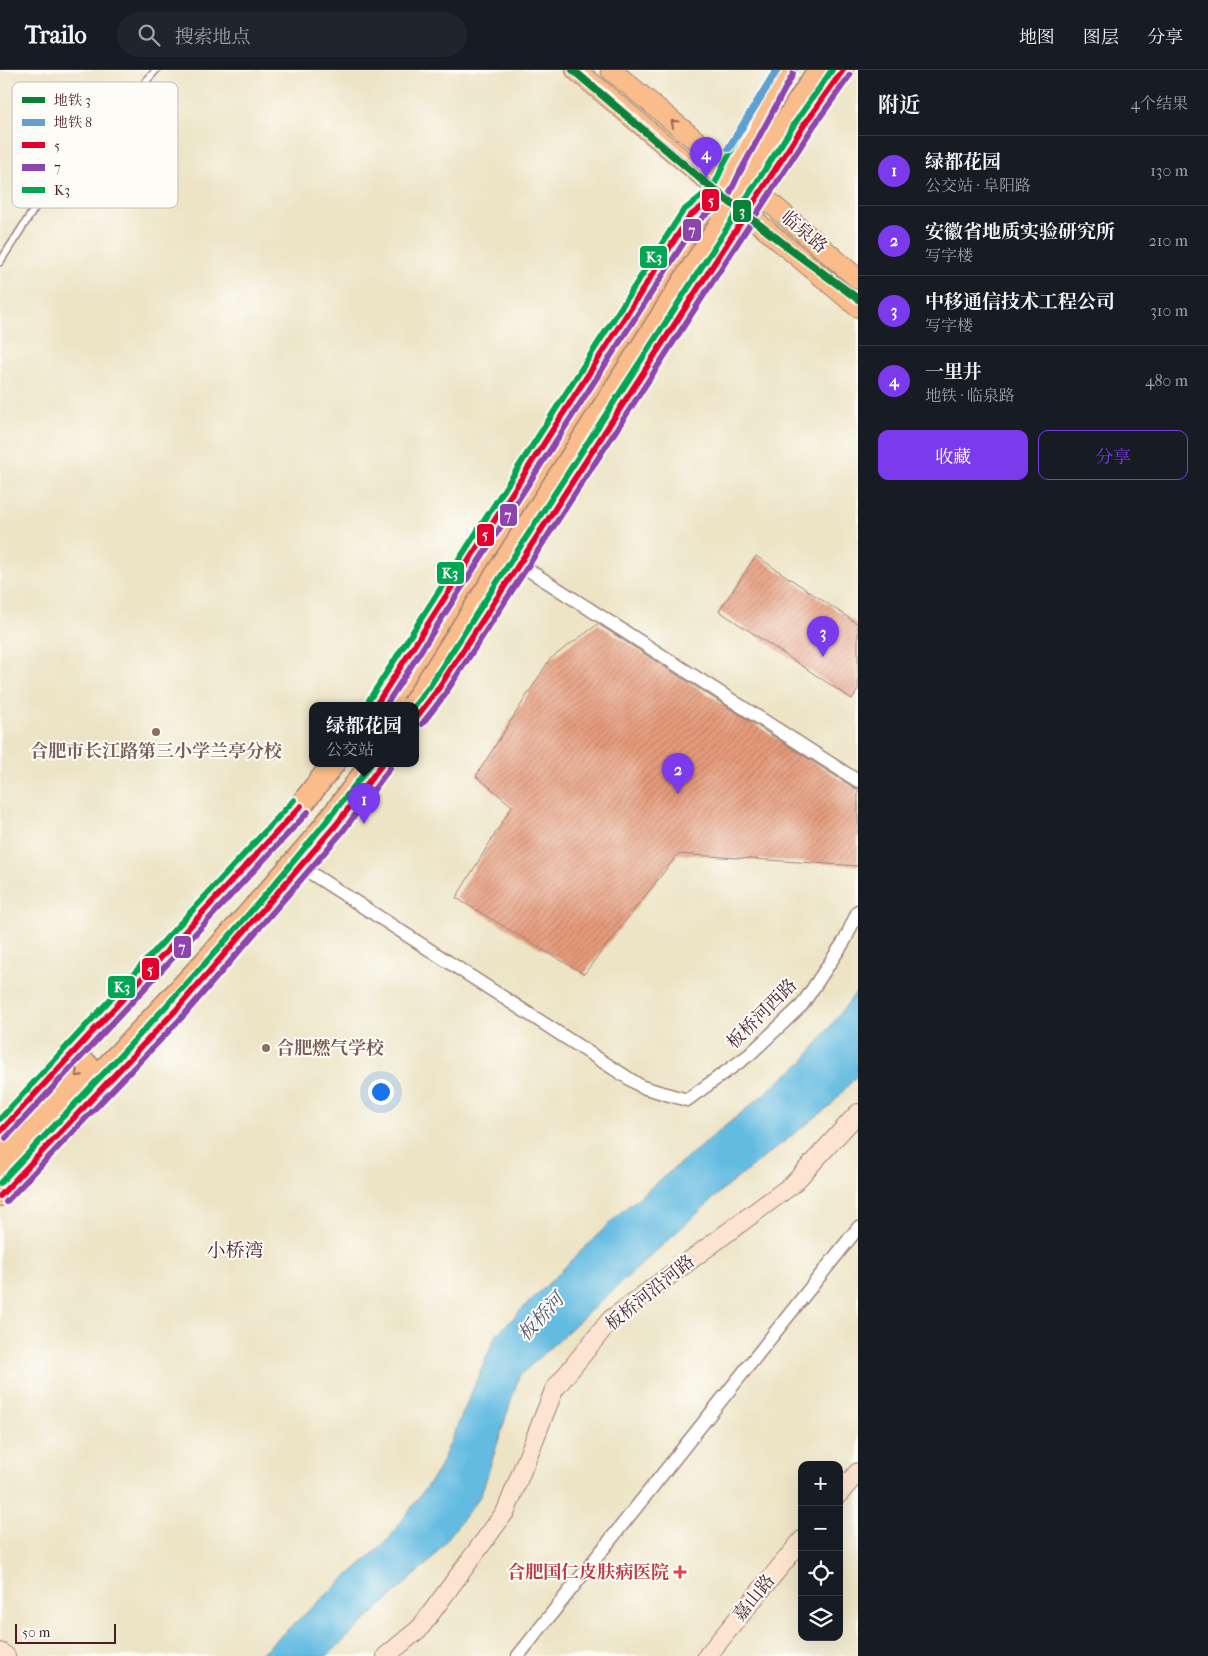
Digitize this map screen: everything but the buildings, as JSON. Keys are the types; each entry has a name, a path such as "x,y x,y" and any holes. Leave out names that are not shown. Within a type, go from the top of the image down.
{"highway":[{"path":"398,702 541,484 721,192 785,70"},
{"path":"415,702 819,70"},
{"path":"378,702 690,216 721,192"},
{"path":"0,1132 291,818 331,767"},
{"path":"0,1155 42,1110 155,998 283,854 351,767"},
{"path":"0,1178 168,1003 240,923 316,837 369,767"}],"main road":[{"name":"临泉路","path":"576,70 858,307"},
{"name":"临泉路","path":"611,70 760,193 858,279"},
{"path":"419,714 436,692 746,213 843,70"},
{"path":"0,1196 177,1009 336,825 379,767"}],"street":[{"path":"519,564 858,781"},
{"name":"板桥河西路","path":"300,866 642,1087 687,1100 749,1055 802,1005 845,940 858,911"},
{"name":"板桥河沿河路","path":"386,1656 420,1628 506,1511 554,1390 611,1320 793,1184 858,1113"},
{"path":"518,1656 858,1228"},
{"path":"843,1489 858,1472"},
{"name":"嘉山路","path":"707,1656 798,1545"},
{"path":"0,1652 6,1656"}],"lane":[{"path":"145,82 156,70"},
{"path":"0,262 35,208"}],"water":[{"name":"板桥河","path":"858,990 858,1074 831,1105 725,1188 519,1376 481,1495 431,1560 327,1656 258,1656 389,1539 439,1469 496,1335 620,1213 804,1061"}],"metro line":[{"name":"3","path":"573,70 703,181 858,299"},
{"name":"8","path":"729,148 777,70"}],"transit line":[{"name":"5","path":"378,702 690,216 721,192 576,70"},
{"name":"K3","path":"369,700 683,211 714,186 775,70"},
{"name":"K3","path":"417,702 429,687 799,117 832,70"},
{"name":"5","path":"419,714 436,692 806,122 843,70"},
{"name":"7","path":"388,702 697,222 728,197 793,74"},
{"name":"7","path":"422,724 443,697 813,127 850,75"},
{"name":"K3","path":"0,1183 145,1030 239,926 369,767"},
{"name":"5","path":"0,1196 177,1009 336,825 380,767"},
{"name":"7","path":"6,1202 184,1015 343,831 390,768"},
{"name":"K3","path":"0,1119 294,800"},
{"name":"5","path":"0,1132 301,806"},
{"name":"7","path":"6,1138 308,812"}],"place":[{"name":"一里井","path":"706,178"},
{"name":"中移通信技术工程公司","path":"823,657"},
{"name":"合肥市长江路第三小学兰亭分校","path":"156,732"},
{"name":"安徽省地质实验研究所","path":"678,794"},
{"name":"绿都花园","path":"364,824"},
{"name":"合肥燃气学校","path":"266,1048"},
{"name":"合肥国仁皮肤病医院","path":"680,1572"}],"district":[{"name":"小桥湾","path":"235,1251"}]}
